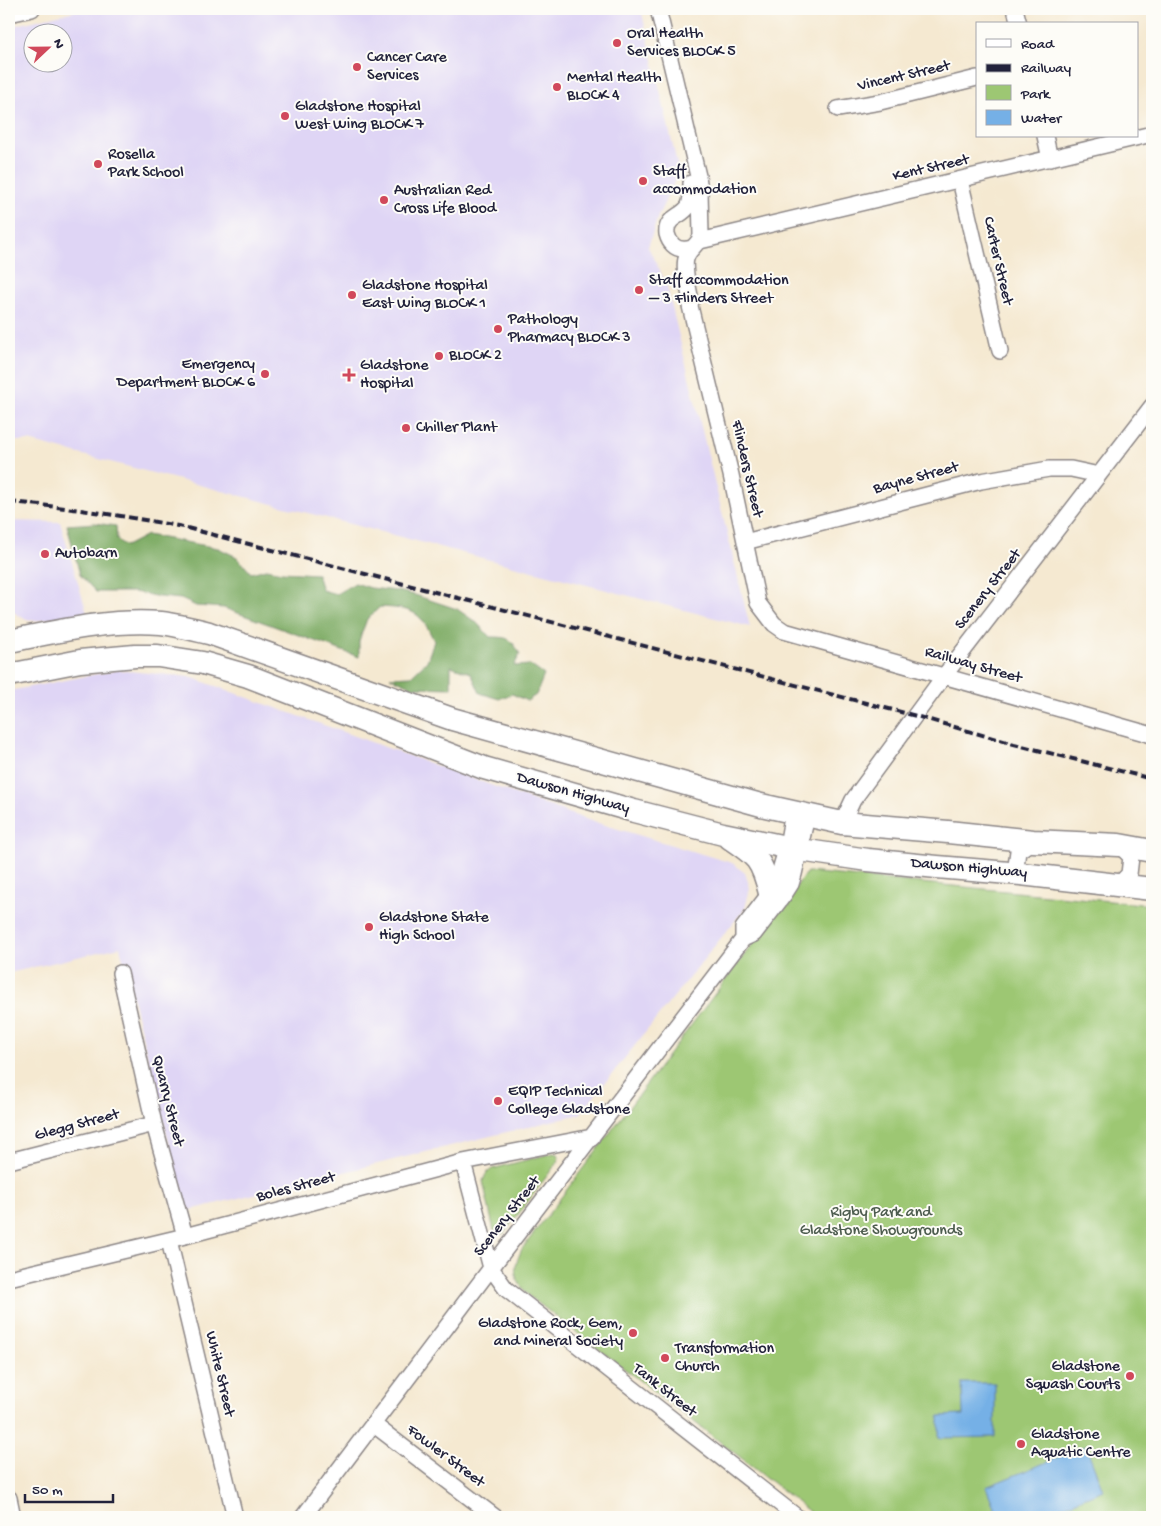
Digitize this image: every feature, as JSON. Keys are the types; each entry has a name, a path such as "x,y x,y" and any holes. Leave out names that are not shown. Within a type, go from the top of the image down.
{"highway":[{"name":"Dawson Highway","path":"15,634 128,622 160,623 184,627 209,633 452,720 800,814 842,823 1033,841 1119,846 1152,851"},
{"name":"Dawson Highway","path":"9,674 120,656 158,656 203,663 248,676 484,768 634,812 723,834 868,860 1119,884 1152,889"},
{"path":"723,834 756,857 765,874 770,893"}],"street":[{"path":"9,14 32,9"},
{"name":"Flinders Street","path":"658,9 683,110 700,190 698,235 686,257 685,265 691,301 690,306 731,475 758,603 774,624 784,630"},
{"path":"1015,9 1018,22"},
{"name":"Vincent Street","path":"838,109 880,102 976,78"},
{"name":"Kent Street","path":"1138,137 1152,134"},
{"path":"1045,138 1050,158"},
{"name":"Kent Street","path":"698,235 718,237 1135,138"},
{"name":"Flinders Street","path":"690,306 685,299 681,287 674,257 676,247 669,240 667,229 668,224 688,207 691,195 693,160"},
{"name":"Carter Street","path":"960,180 1000,351"},
{"path":"676,247 681,249 698,235 693,216 682,214 677,216"},
{"name":"Scenery Street","path":"842,823 853,800 944,676 1152,406"},
{"name":"Bayne Street","path":"745,542 981,481 1049,469 1071,468 1099,476"},
{"name":"Railway Street","path":"784,630 1152,735"},
{"name":"Scenery Street","path":"303,1517 743,939 754,934 784,895 791,884 794,874 793,848 800,814"},
{"path":"1021,874 1016,866 1018,852 1033,841"},
{"path":"1119,846 1130,857 1129,874 1119,884"},
{"name":"Scenery Street","path":"743,939 744,928 770,893 778,874 793,848"},
{"name":"Quarry Street","path":"120,973 154,1124 185,1236"},
{"name":"Glegg Street","path":"9,1160 154,1124"},
{"name":"Boles Street","path":"9,1278 185,1236 463,1162 592,1137"},
{"path":"463,1162 491,1268"},
{"name":"White Street","path":"169,1240 235,1517"},
{"name":"Tank Street","path":"491,1268 506,1289 797,1517"},
{"name":"Fowler Street","path":"373,1424 495,1517"},
{"path":"9,1498 13,1517"}],"shaded area":[{"name":"Gladstone Hospital","path":"83,9 572,9 572,11 580,9 641,9 679,172 658,216 648,247 666,283 750,627 29,441 9,441 9,27 22,24 22,72 72,72 72,22 30,22"},
{"path":"9,521 60,522 87,613 35,621 23,618 9,609"},
{"name":"Gladstone State High School","path":"118,670 190,677 588,820 732,863 745,873 750,888 745,908 580,1114 186,1211 120,947 9,973 9,691"}],"green space":[{"path":"95,523 116,526 117,540 126,546 147,535 218,548 237,557 251,573 266,569 317,574 322,590 336,594 355,583 371,588 415,595 457,609 477,623 490,637 501,637 512,642 520,654 514,666 530,665 544,675 536,695 527,701 512,694 499,699 480,693 471,673 451,666 451,688 413,687 390,677 411,676 427,661 434,641 419,617 408,610 380,607 367,619 359,641 359,657 224,608 196,606 181,599 134,592 96,592 80,575 67,525"},
{"name":"Rigby Park and Gladstone Showgrounds","path":"807,872 1152,905 1152,1517 816,1517 529,1296 517,1279 517,1263 522,1249"},
{"path":"553,1153 558,1154 559,1158 556,1164 504,1233 496,1233 483,1181 486,1174 492,1169"}],"water":[{"path":"962,1383 995,1383 995,1437 939,1438 939,1416 963,1415"},
{"path":"1086,1446 1103,1490 1037,1517 998,1517 986,1487"}],"railway":[{"path":"9,502 96,512 183,527 916,716 1014,744 1152,779"}],"place":[{"name":"Oral Health Services BLOCK 5","path":"617,43"},
{"name":"Cancer Care Services","path":"357,67"},
{"name":"Mental Health BLOCK 4","path":"557,87"},
{"name":"Gladstone Hospital West Wing BLOCK 7","path":"285,116"},
{"name":"Rosella Park School","path":"98,164"},
{"name":"Staff accommodation","path":"643,181"},
{"name":"Australian Red Cross Life Blood","path":"384,200"},
{"name":"Staff accommodation – 3 Flinders Street","path":"639,290"},
{"name":"Gladstone Hospital East Wing BLOCK 1","path":"352,295"},
{"name":"Pathology Pharmacy BLOCK 3","path":"498,329"},
{"name":"BLOCK 2","path":"439,356"},
{"name":"Emergency Department BLOCK 6","path":"265,374"},
{"name":"Gladstone Hospital","path":"349,375"},
{"name":"Chiller Plant","path":"406,428"},
{"name":"Autobarn","path":"45,554"},
{"name":"Gladstone State High School","path":"369,927"},
{"name":"EQIP Technical College Gladstone","path":"498,1101"},
{"name":"Gladstone Rock, Gem, and Mineral Society","path":"633,1333"},
{"name":"Transformation Church","path":"665,1358"},
{"name":"Gladstone Squash Courts","path":"1130,1376"},
{"name":"Gladstone Aquatic Centre","path":"1021,1444"}]}
